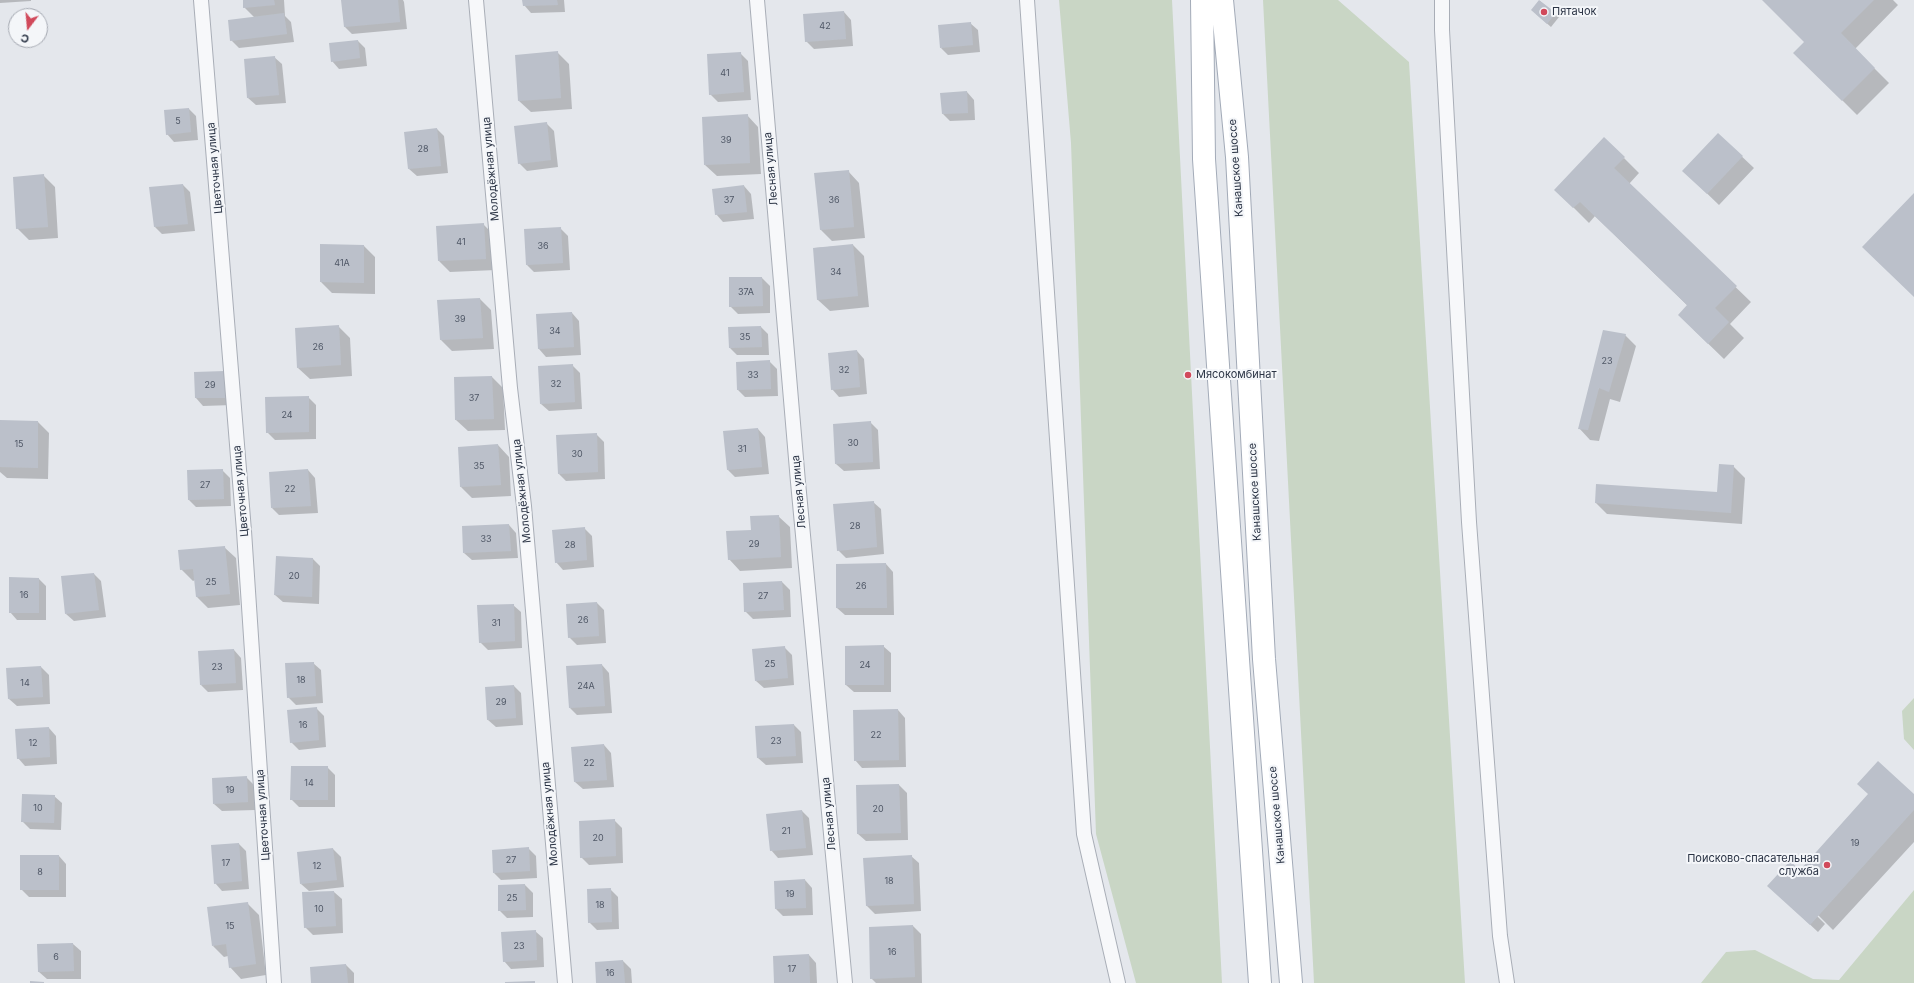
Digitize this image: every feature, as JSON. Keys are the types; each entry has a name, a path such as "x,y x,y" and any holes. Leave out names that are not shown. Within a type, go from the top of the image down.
{"main road":[{"path":"1202,0 1204,159 1260,983"},
{"name":"Канашское шоссе","path":"1222,0 1237,157 1264,659 1291,983"}],"street":[{"name":"Цветочная улица","path":"201,0 244,531 274,983"},
{"name":"Молодёжная улица","path":"476,0 510,388 524,506 565,983"},
{"name":"Лесная улица","path":"757,0 798,482 845,983"},
{"path":"1027,0 1084,834 1118,983"},
{"path":"1442,0 1442,30 1469,522 1500,936 1507,983"}],"green space":[{"path":"1059,0 1172,0 1222,983 1136,983 1096,834 1071,143"},
{"path":"1263,0 1338,0 1409,62 1465,983 1314,983"},
{"path":"1914,698 1914,750 1904,739 1902,711"},
{"path":"1914,890 1914,983 1701,983 1726,952 1755,950 1813,979 1839,980"}],"building":[{"path":"243,0 274,0 275,5 243,8"},
{"path":"341,0 398,0 400,22 344,27"},
{"path":"522,0 557,0 558,5 523,6"},
{"name":"Пятачок","path":"1539,0 1556,13 1547,24 1531,10"},
{"path":"1762,0 1874,0 1841,33 1875,68 1842,101 1793,53 1804,42"},
{"path":"844,11 846,39 805,42 803,14"},
{"path":"284,13 287,34 230,41 228,20"},
{"path":"971,22 973,45 940,48 938,25"},
{"path":"358,40 360,58 331,62 329,43"},
{"path":"558,51 561,98 518,101 515,55"},
{"path":"741,52 744,92 709,95 707,54"},
{"path":"275,56 279,95 247,98 244,59"},
{"path":"967,91 968,113 942,114 940,93"},
{"path":"189,108 191,132 166,135 164,110"},
{"path":"748,114 750,163 704,165 702,117"},
{"path":"547,122 551,160 518,164 514,126"},
{"path":"437,128 441,166 408,169 404,132"},
{"path":"1718,133 1743,156 1707,194 1682,171"},
{"path":"1604,137 1625,157 1614,168 1737,286 1715,308 1729,322 1708,344 1678,315 1687,305 1580,202 1573,208 1554,190"},
{"path":"849,170 854,227 820,230 814,173"},
{"path":"44,174 48,227 16,229 13,177"},
{"path":"183,184 188,224 154,227 149,187"},
{"path":"744,185 747,212 715,215 712,189"},
{"path":"1914,193 1914,297 1862,247"},
{"path":"484,223 486,259 438,261 436,226"},
{"path":"561,227 563,263 526,265 524,229"},
{"path":"320,244 364,245 364,283 320,282"},
{"path":"853,244 858,296 817,300 813,248"},
{"path":"729,277 762,277 763,306 729,307"},
{"path":"480,298 483,338 440,340 437,300"},
{"path":"572,312 574,347 538,349 536,314"},
{"path":"339,325 341,365 297,368 295,328"},
{"path":"761,326 762,347 729,348 728,327"},
{"path":"1603,330 1626,334 1609,392 1599,388 1588,430 1578,429"},
{"path":"857,350 860,387 831,390 828,353"},
{"path":"770,360 771,389 737,390 736,362"},
{"path":"573,364 575,402 540,404 538,366"},
{"path":"225,371 226,398 195,398 194,372"},
{"path":"492,376 494,419 455,420 454,377"},
{"path":"309,396 309,432 266,433 265,397"},
{"path":"0,420 38,421 38,468 0,467"},
{"path":"871,421 873,462 835,464 833,424"},
{"path":"758,428 762,467 727,470 723,431"},
{"path":"597,433 598,472 558,474 556,435"},
{"path":"498,444 501,485 460,487 458,447"},
{"path":"1719,464 1734,465 1731,513 1595,503 1596,484 1717,492"},
{"path":"223,469 224,499 188,500 187,470"},
{"path":"308,469 311,506 271,508 269,472"},
{"path":"874,501 877,547 837,551 833,504"},
{"path":"779,515 781,557 728,560 726,531 751,530 750,516"},
{"path":"509,524 511,551 463,553 462,526"},
{"path":"585,527 587,560 555,563 552,530"},
{"path":"225,546 230,594 196,597 193,569 180,570 178,550"},
{"path":"276,556 313,558 312,597 274,595"},
{"path":"886,563 887,608 836,608 836,564"},
{"path":"94,573 99,610 65,614 61,576"},
{"path":"9,577 39,578 39,613 9,613"},
{"path":"782,581 784,610 744,612 743,583"},
{"path":"597,602 599,636 568,638 566,604"},
{"path":"514,604 515,641 479,643 477,605"},
{"path":"884,645 884,685 845,685 845,646"},
{"path":"785,646 788,678 755,681 752,649"},
{"path":"234,649 236,683 200,685 198,651"},
{"path":"314,662 316,696 287,698 285,663"},
{"path":"602,664 605,706 569,708 566,666"},
{"path":"41,666 43,697 8,699 6,668"},
{"path":"514,685 516,718 487,720 485,687"},
{"path":"317,707 319,740 290,743 287,710"},
{"path":"898,709 899,760 854,761 853,710"},
{"path":"794,724 796,756 757,758 755,726"},
{"path":"49,727 50,757 17,759 15,729"},
{"path":"604,744 607,780 574,782 571,747"},
{"path":"1878,761 1914,794 1914,810 1810,925 1767,886 1790,861 1800,870 1868,794 1857,784"},
{"path":"291,766 328,766 328,800 290,800"},
{"path":"247,776 248,802 213,804 212,778"},
{"path":"899,784 901,833 857,834 856,785"},
{"path":"22,794 55,795 54,823 21,822"},
{"path":"802,810 806,848 770,851 766,814"},
{"path":"615,819 616,856 580,858 579,821"},
{"path":"239,843 242,881 214,884 211,845"},
{"path":"529,847 530,871 493,873 492,850"},
{"path":"333,848 337,880 300,884 297,852"},
{"path":"20,855 59,855 59,890 20,890"},
{"path":"912,855 914,904 866,906 863,858"},
{"path":"805,879 806,908 775,909 774,881"},
{"path":"525,884 526,910 498,911 498,885"},
{"path":"611,888 612,922 588,923 587,889"},
{"path":"334,891 336,926 304,928 302,892"},
{"path":"248,902 256,964 229,968 226,944 212,946 207,907"},
{"path":"913,925 915,977 870,979 869,927"},
{"path":"536,930 537,960 503,962 501,932"},
{"path":"73,943 74,971 38,972 37,944"},
{"path":"809,954 810,983 774,983 773,956"},
{"path":"623,960 625,983 596,983 595,962"},
{"path":"346,964 348,983 311,983 310,967"},
{"path":"30,981 44,982 44,983 30,983"},
{"path":"535,981 535,983 505,983 505,982"}],"place":[{"name":"Пятачок","path":"1544,12"},
{"name":"Мясокомбинат","path":"1188,375"},
{"name":"Поисково-спасательная служба","path":"1827,865"}]}
